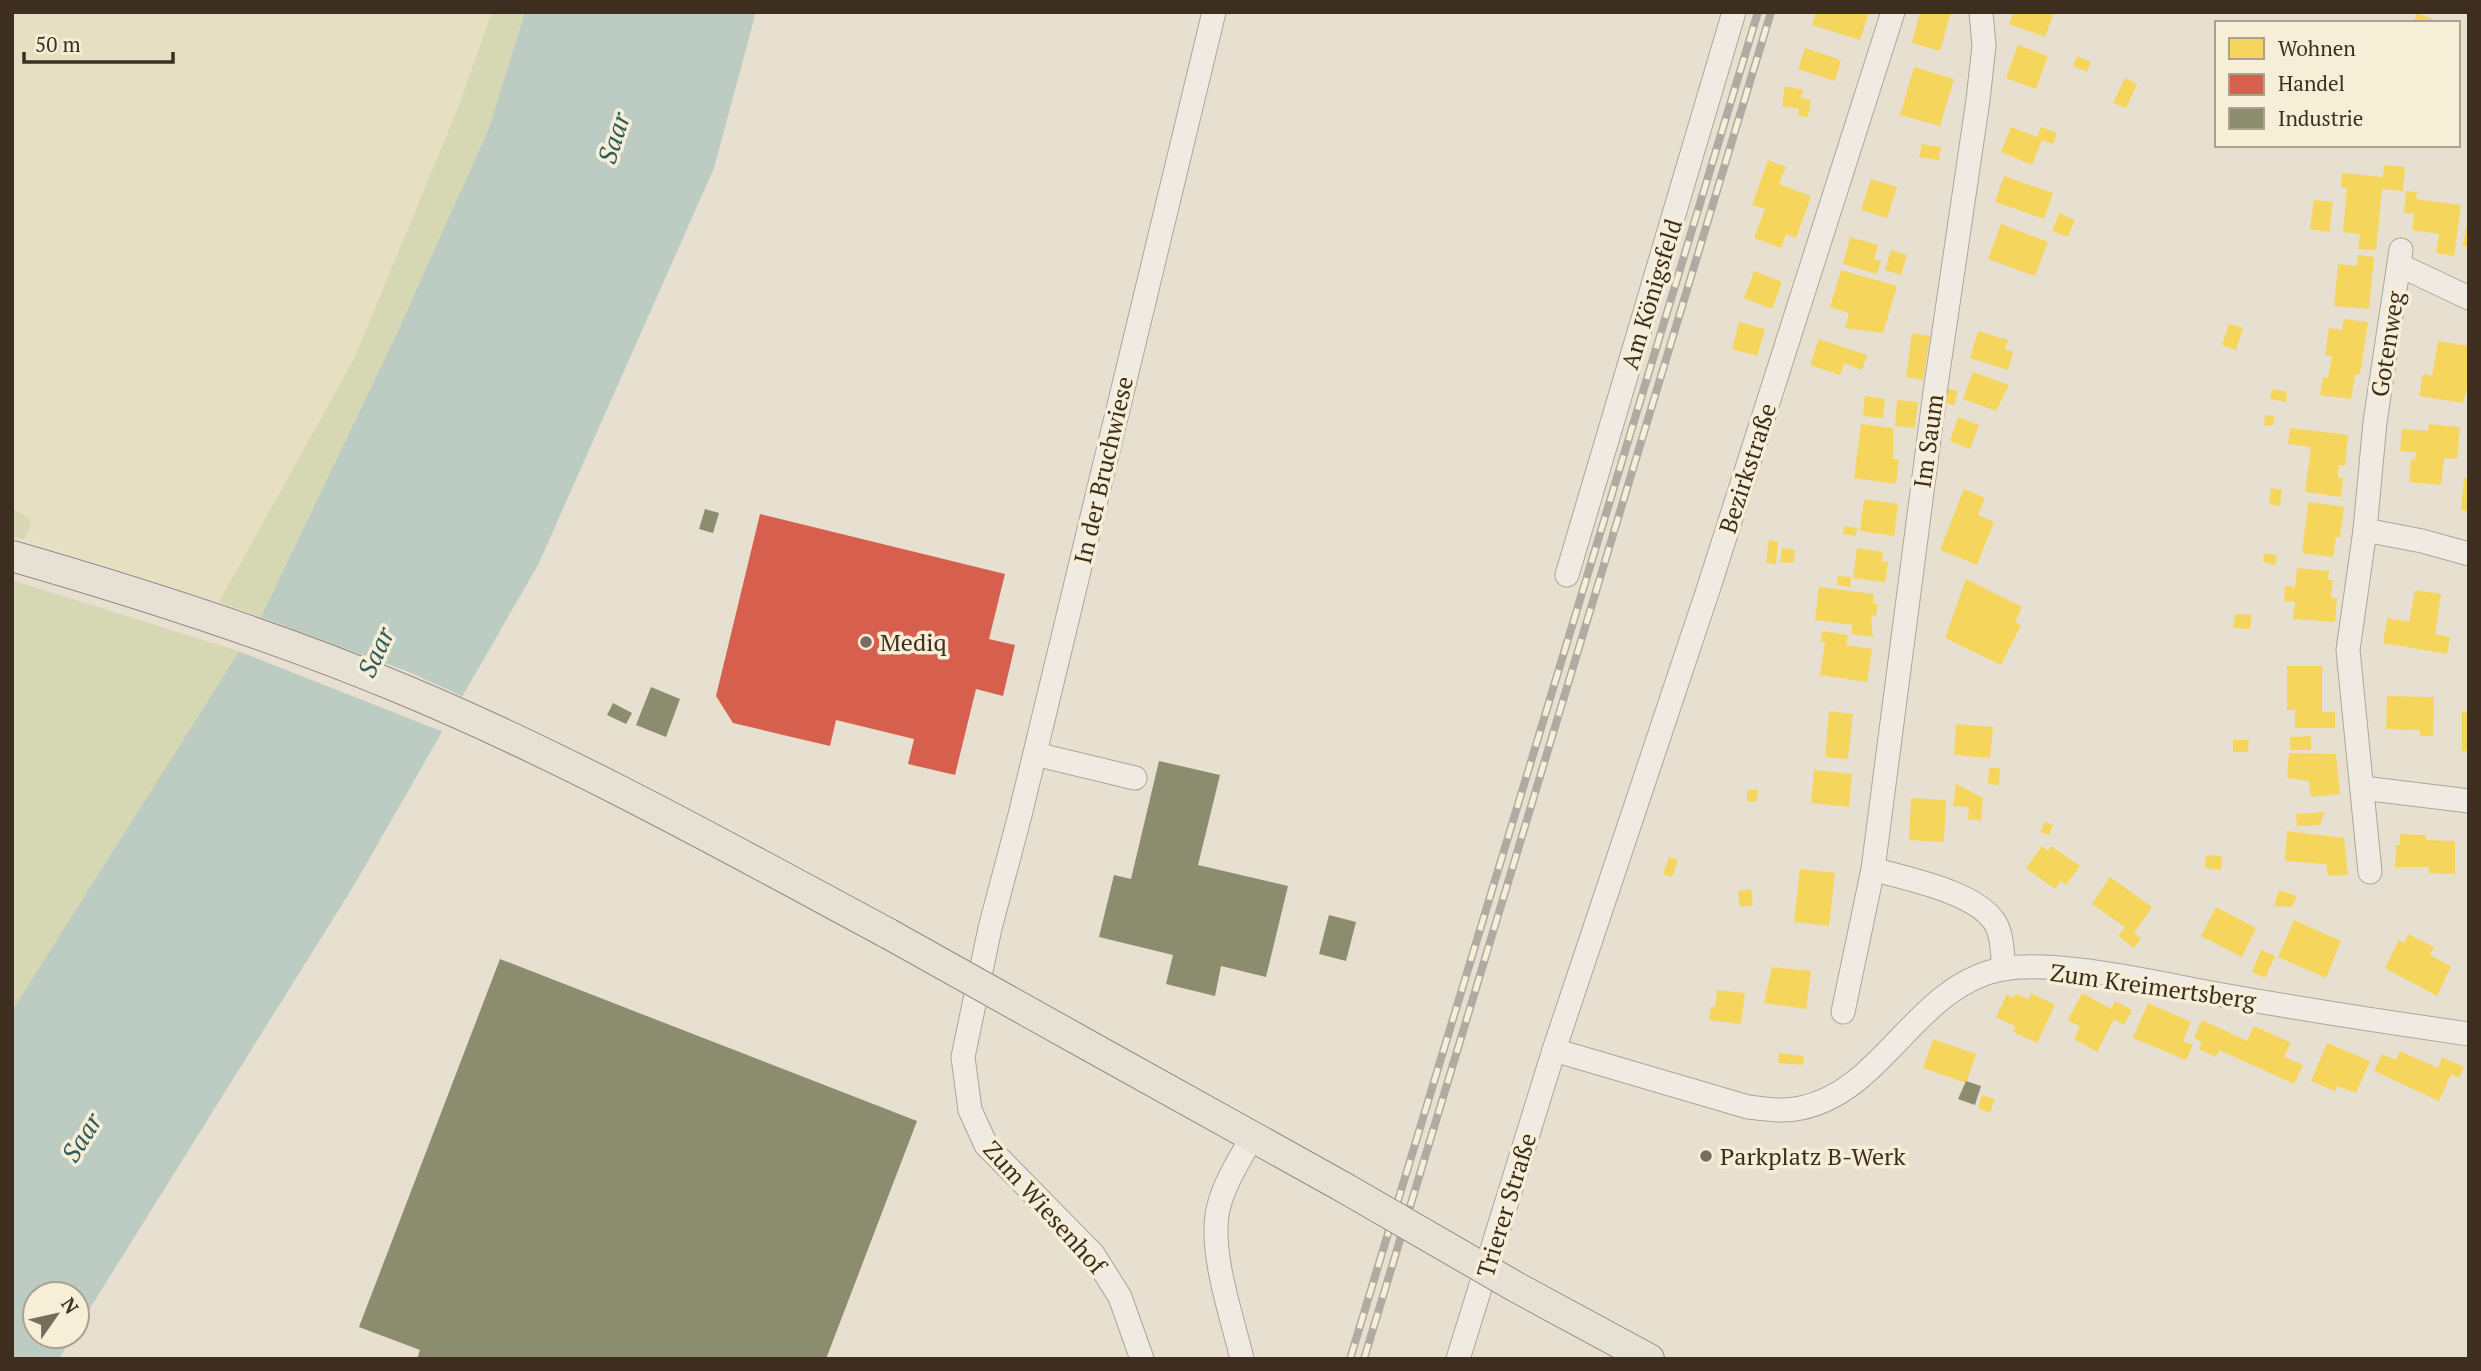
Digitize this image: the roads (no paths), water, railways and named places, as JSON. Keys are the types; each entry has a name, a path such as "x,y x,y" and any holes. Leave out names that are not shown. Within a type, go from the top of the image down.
{"main road":[{"path":"12,555 155,598 402,689 527,745 664,814 888,934 1649,1359"}],"street":[{"name":"In der Bruchwiese","path":"990,928 1035,754 1214,12"},
{"name":"Am Königsfeld","path":"1567,575 1734,12"},
{"name":"Bezirkstraße","path":"1554,1050 1708,590 1893,12"},
{"name":"Im Saum","path":"1843,1012 1873,869 1935,392 1978,100 1984,46 1982,12"},
{"name":"Gotenweg","path":"2370,872 2348,650 2365,530 2375,422 2400,258 2469,298"},
{"path":"2365,530 2469,554"},
{"path":"1035,754 1135,778"},
{"path":"2363,788 2469,801"},
{"path":"1873,869 1964,898 1983,910 1994,921 2001,939 2004,969"},
{"name":"Zum Wiesenhof","path":"990,928 963,1056 970,1110 986,1145 1093,1254 1121,1297 1142,1359"},
{"name":"Zum Kreimertsberg","path":"1554,1050 1748,1107 1800,1109 1824,1100 1852,1084 1918,1017 1951,991 1975,978 2004,969 2060,970 2126,978 2330,1015 2469,1034"},
{"name":"Trierer Straße","path":"1458,1359 1554,1050"},
{"path":"1242,1359 1217,1248 1217,1216 1222,1195 1252,1137"}],"water":[{"name":"Saar","path":"525,12 756,12 714,168 539,563 353,887 91,1307 91,1280 21,1280 21,1350 64,1350 59,1359 12,1359 12,1011 261,617 398,331 489,128"}],"railway":[{"path":"1350,1359 1758,12"},
{"path":"1364,1359 1771,12"}],"place":[{"name":"Mediq","path":"866,642"},
{"name":"Parkplatz B-Werk","path":"1706,1156"}]}
